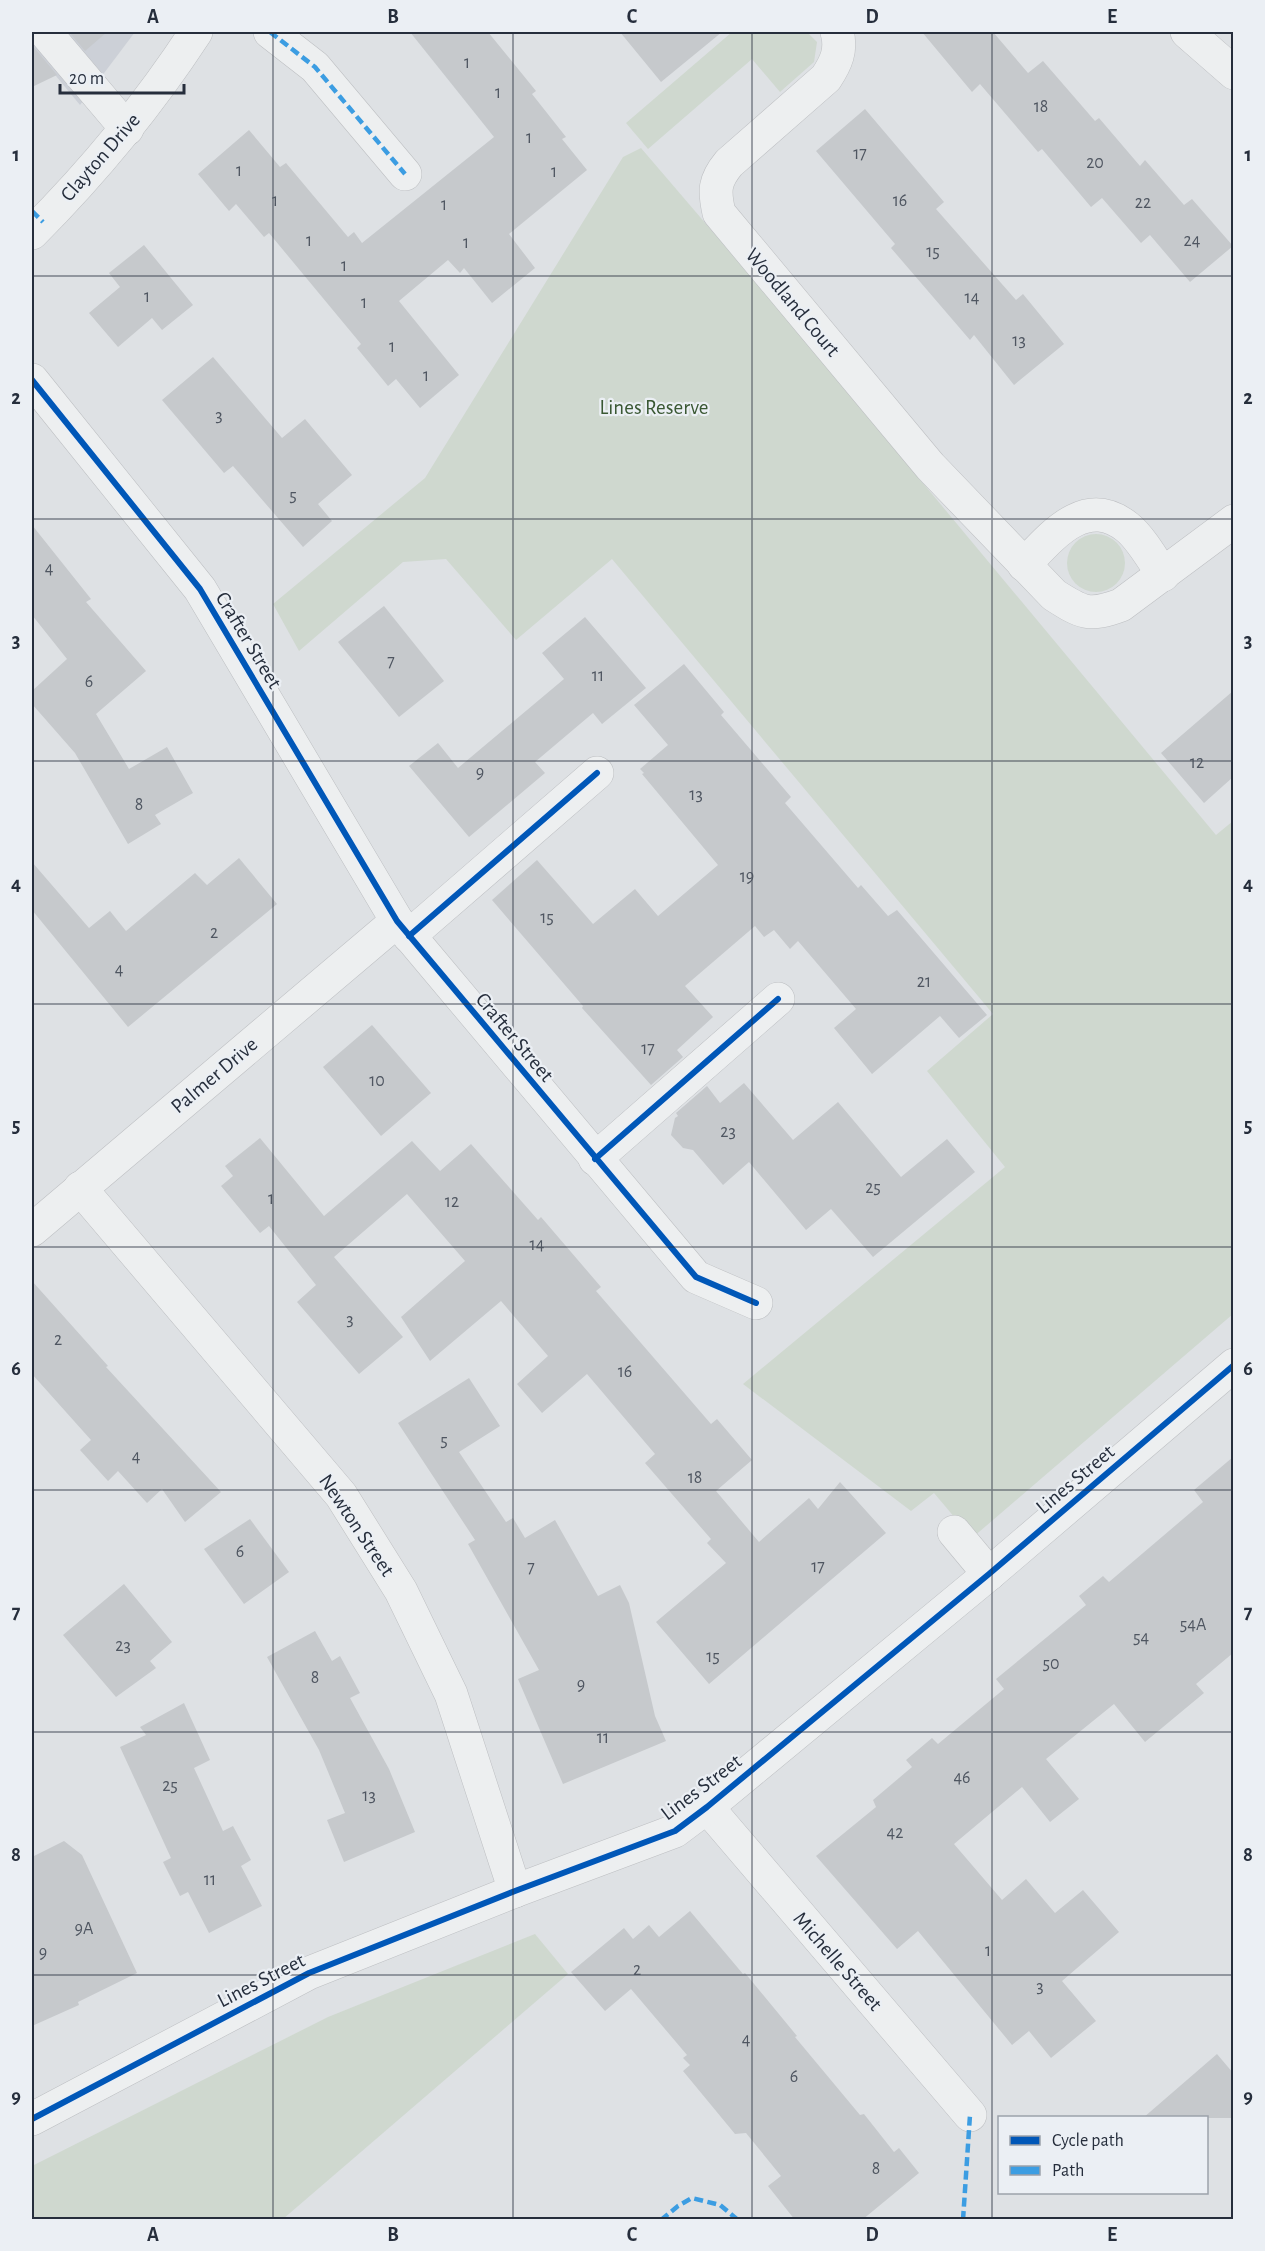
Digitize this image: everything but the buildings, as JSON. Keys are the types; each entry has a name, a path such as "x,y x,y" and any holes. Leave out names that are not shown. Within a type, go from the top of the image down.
{"street":[{"path":"45,32 127,129"},
{"name":"Clayton Drive","path":"35,222 127,129 196,32"},
{"path":"270,32 315,67 405,174"},
{"name":"Woodland Court","path":"837,32 839,51 834,65 825,78 718,175 715,195 719,213 930,466 1054,595 1071,606 1087,613 1105,611 1121,605 1233,521"},
{"path":"1187,32 1233,74"},
{"name":"Crafter Street","path":"32,380 200,589 403,928 696,1277 756,1303"},
{"path":"1024,565 1063,526 1086,515 1109,517 1129,528 1163,575"},
{"path":"403,928 597,773"},
{"name":"Palmer Drive","path":"32,1230 80,1188 403,928"},
{"path":"595,1159 778,999"},
{"name":"Newton Street","path":"80,1188 341,1495 401,1591 451,1694 514,1891"},
{"name":"Lines Street","path":"32,2119 309,1973 514,1891 675,1831 989,1574 1233,1365"},
{"path":"954,1532 989,1574"},
{"name":"Michelle Street","path":"707,1807 970,2115"}],"shaded area":[{"path":"32,32 135,32 80,105 32,47"}],"green space":[{"path":"732,32 807,32 817,42 814,62 780,92 752,59 648,149 626,123"},
{"name":"Lines Reserve","path":"641,148 748,273 1216,835 1233,821 1233,1314 972,1538 934,1493 911,1511 743,1384 1005,1167 927,1071 993,1014 612,559 516,640 446,559 403,562 299,651 273,604 425,478 623,157"},
{"path":"1096,534 1107,536 1117,542 1123,552 1125,563 1123,574 1117,584 1107,590 1096,592 1085,590 1075,584 1069,574 1067,563 1069,552 1075,542 1085,536"},
{"path":"535,1934 568,1974 283,2219 32,2219 32,2166 328,2017"}],"marked path":[{"path":"270,32 315,67 405,174"},
{"path":"32,211 43,222"},
{"path":"963,2220 970,2115"},
{"path":"661,2220 692,2198 720,2205 738,2220"}],"cycle path":[{"path":"32,380 200,589 397,921 696,1277 756,1303"},
{"path":"409,936 597,773"},
{"path":"595,1159 778,999"},
{"path":"32,2119 309,1973 515,1891 675,1831 989,1574 1234,1365"}]}
